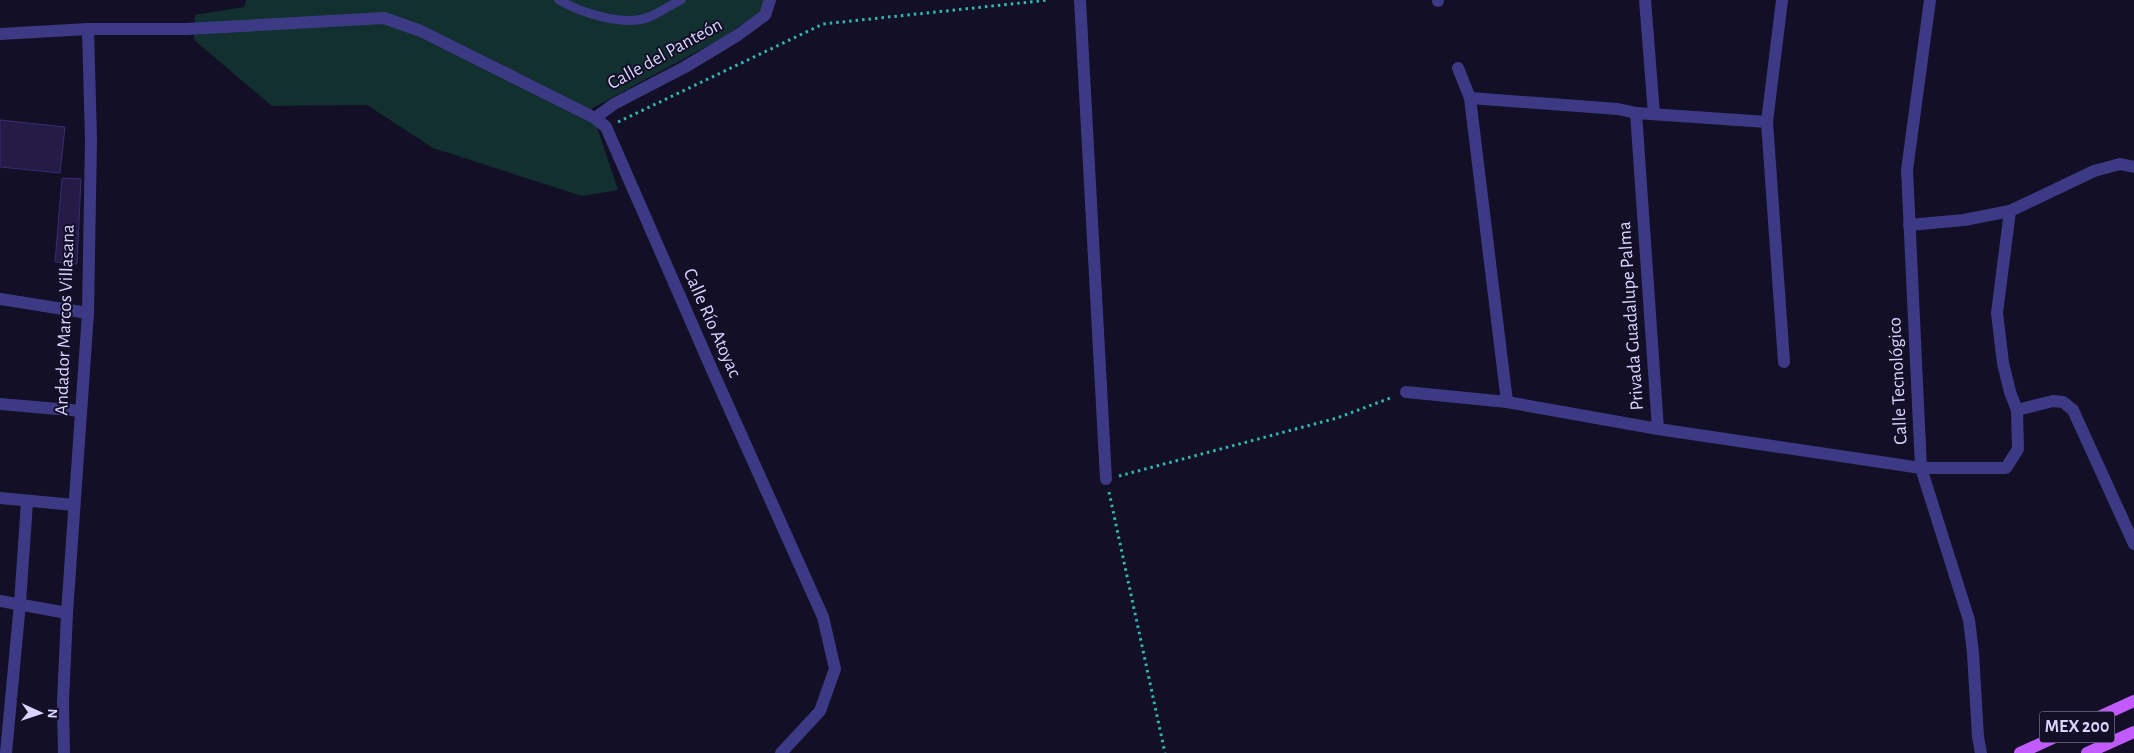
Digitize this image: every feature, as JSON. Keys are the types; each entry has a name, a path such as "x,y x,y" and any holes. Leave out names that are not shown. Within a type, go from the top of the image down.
{"main road":[{"name":"MEX 200","path":"2020,753 2134,701"},
{"name":"MEX 200","path":"2088,753 2134,732"}],"street":[{"name":"Calle del Panteón","path":"596,118 614,104 685,68 738,35 765,14 770,0"},
{"path":"1080,0 1106,479"},
{"path":"1645,0 1654,114"},
{"path":"1782,0 1766,122 1784,362"},
{"name":"Calle Tecnológico","path":"1930,0 1907,170 1921,468 1969,620 1978,737 1981,753"},
{"name":"Calle Río Atoyac","path":"88,29 187,29 384,18 421,32 596,118 606,128 823,617 835,669 820,711 781,753"},
{"path":"0,34 88,29"},
{"name":"Andador Marcos Villasana","path":"64,753 63,702 67,613 88,313 91,140 88,29"},
{"path":"1458,68 1470,98 1507,402"},
{"path":"1470,98 1618,109 1636,113 1766,122"},
{"name":"Privada Guadalupe Palma","path":"1636,113 1658,429 1921,468 2006,468 2018,449 2017,410"},
{"path":"1909,225 1964,220 2010,211 2094,171 2120,164 2134,167"},
{"path":"2010,211 1997,313 2003,364 2010,392 2017,410 2053,401 2063,402 2073,410 2134,544"},
{"path":"0,299 88,313"},
{"path":"1406,392 1507,402 1658,429"},
{"path":"0,404 81,411"},
{"path":"0,498 74,506"},
{"path":"4,745 20,603 27,502"},
{"path":"0,601 20,603 67,613"}],"lane":[{"path":"558,0 584,13 630,21 649,17 681,0"}],"path":[{"path":"606,128 824,24 1049,0"},
{"path":"1166,753 1106,479 1337,418 1406,392"}],"green space":[{"path":"246,0 766,0 762,10 724,37 591,109 618,190 582,196 433,148 367,105 272,106 194,40 195,15 244,7"}],"building":[{"path":"0,120 65,127 60,173 0,167"},
{"path":"62,178 81,179 77,264 55,262"}]}
